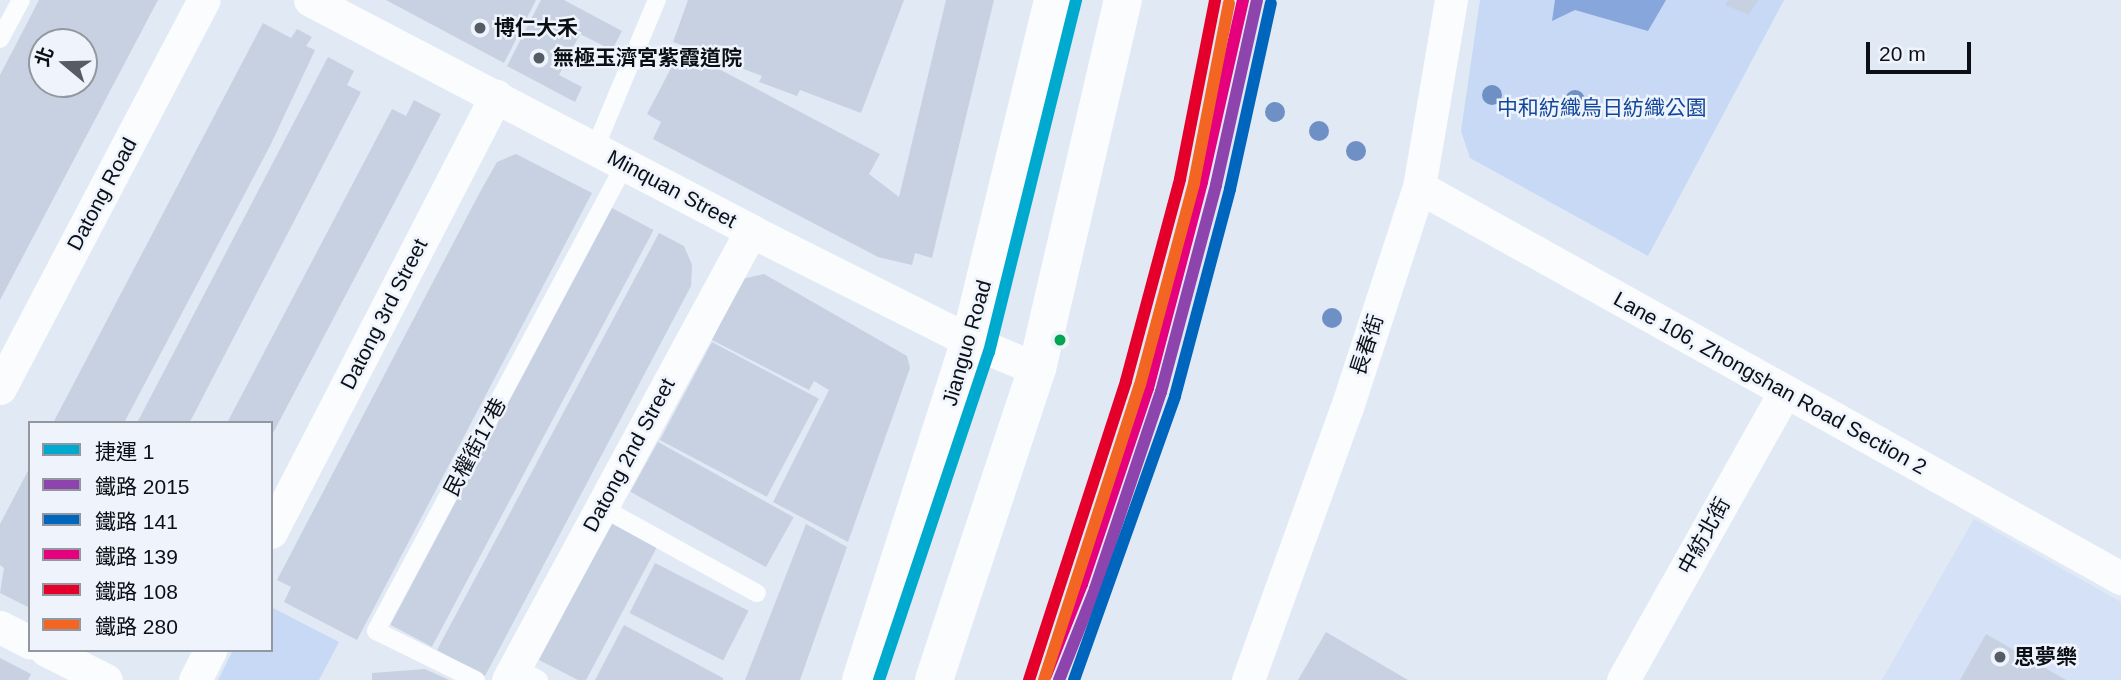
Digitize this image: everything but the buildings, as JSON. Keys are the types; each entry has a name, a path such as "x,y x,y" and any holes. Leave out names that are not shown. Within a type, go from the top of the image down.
{"main road":[{"name":"Jianguo Road","path":"861,680 970,341 1053,0"},
{"path":"934,680 1037,369 1123,0"}],"street":[{"name":"Datong Road","path":"0,388 204,0"},
{"name":"Minquan Street","path":"310,0 751,230 970,341 1037,369"},
{"name":"長春街","path":"1248,680 1346,410 1419,187 1451,0"},
{"name":"Datong 3rd Street","path":"273,528 496,96"},
{"name":"Lane 106, Zhongshan Road Section 2","path":"1419,187 2121,578"},
{"name":"Datong 2nd Street","path":"521,676 601,507 751,230"},
{"name":"中紡北街","path":"1623,680 1785,391"},
{"path":"0,627 28,641"},
{"path":"50,652 106,680"},
{"path":"195,680 209,652"}],"lane":[{"path":"0,39 21,0"},
{"path":"596,148 657,0"},
{"name":"民權街17巷","path":"477,680 376,631 625,164"},
{"path":"601,507 757,593"}],"shaded area":[{"name":"思夢樂","path":"1974,519 2121,602 2121,680 1882,680"}],"green space":[{"name":"中和紡織烏日紡織公園","path":"1480,0 1784,0 1648,256 1470,158 1461,131"},
{"path":"273,608 339,642 319,680 218,680 232,652 273,652"}],"water":[{"path":"1555,0 1666,0 1648,31 1575,10 1552,21"}],"metro line":[{"name":"1","path":"879,680 989,352 1076,0"}],"rail line":[{"name":"108","path":"1029,680 1126,381 1180,179 1215,0"},
{"name":"139","path":"1046,675 1082,584 1148,388 1202,182 1243,0"},
{"name":"2015","path":"1059,680 1095,589 1161,392 1216,185 1257,0"},
{"name":"280","path":"1044,680 1140,385 1194,183 1229,3"},
{"name":"141","path":"1074,680 1175,396 1230,189 1271,3"}],"place":[{"name":"博仁大禾","path":"480,28"},
{"name":"無極玉濟宮紫霞道院","path":"539,58"},
{"name":"思夢樂","path":"2000,657"}]}
